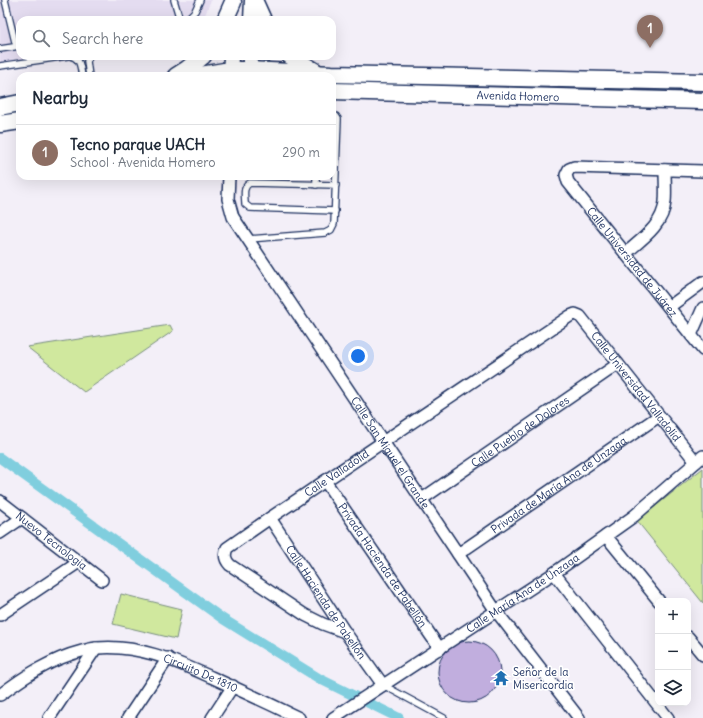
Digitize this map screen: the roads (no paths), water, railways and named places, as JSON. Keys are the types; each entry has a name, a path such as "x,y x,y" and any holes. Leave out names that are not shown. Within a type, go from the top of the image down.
{"main road":[{"path":"253,0 261,16"},
{"path":"227,16 233,1"},
{"path":"183,72 198,60"},
{"path":"298,60 323,72"},
{"path":"211,72 230,67"},
{"name":"Avenida Homero","path":"230,67 312,72"},
{"name":"Avenida Homero","path":"336,73 703,82"},
{"name":"Avenida Homero","path":"336,91 700,101"},
{"path":"0,107 16,104"},
{"path":"0,124 16,122"}],"street":[{"path":"251,16 253,0"},
{"path":"232,16 233,1"},
{"name":"Calle Universidad de Juárez","path":"665,170 574,167 567,172 566,175 568,182 703,350"},
{"path":"626,253 650,232 660,218 665,202 665,170 703,171"},
{"name":"Calle San Miguel el Grande","path":"229,180 228,199 230,211 248,239 496,612 579,718"},
{"path":"669,307 703,282"},
{"path":"691,335 703,308"},
{"name":"Calle Valladolid","path":"345,632 323,624 305,615 228,563 225,555 228,546 575,314"},
{"name":"Calle Universidad Valladolid","path":"575,314 580,316 659,416 699,459"},
{"name":"Calle Pueblo de Dolores","path":"422,499 618,364"},
{"name":"Privada de María Ana de Unzaga","path":"458,554 659,416"},
{"name":"Calle María Ana de Unzaga","path":"333,718 554,573 634,516 659,496 699,459"},
{"name":"Privada Hacienda de Pabellón","path":"325,481 440,649"},
{"name":"Nuevo Tecnologia","path":"0,501 102,580"},
{"path":"0,533 22,518"},
{"name":"Calle Hacienda de Pabellón","path":"270,518 345,632 383,685"},
{"path":"606,536 657,598"},
{"path":"0,615 79,562"},
{"path":"554,573 668,718"},
{"path":"691,641 703,656"},
{"path":"0,695 44,666 71,654 96,648"},
{"path":"49,718 96,648"},
{"name":"Circuito De 1810","path":"96,648 118,648 140,651 168,658 233,686 299,718"},
{"path":"128,718 168,658"},
{"path":"212,718 233,686"}],"lane":[{"path":"5,0 16,39"},
{"path":"174,0 179,16"},
{"path":"190,16 195,11 200,0"},
{"path":"0,49 16,46"},
{"path":"0,66 41,60"},
{"path":"78,60 81,72"},
{"path":"88,60 88,72"},
{"path":"248,239 325,233 333,228 335,211 338,119 336,116"},
{"path":"316,180 316,185"},
{"path":"335,211 250,208 245,204 244,189 247,184 250,183 336,185"},
{"path":"383,685 444,718"}],"waterway":[{"path":"0,458 223,619 320,679 399,718"}],"place":[{"name":"Tecno parque UACH","path":"650,48"},
{"name":"Señor de la Misericordia","path":"501,678"}]}
